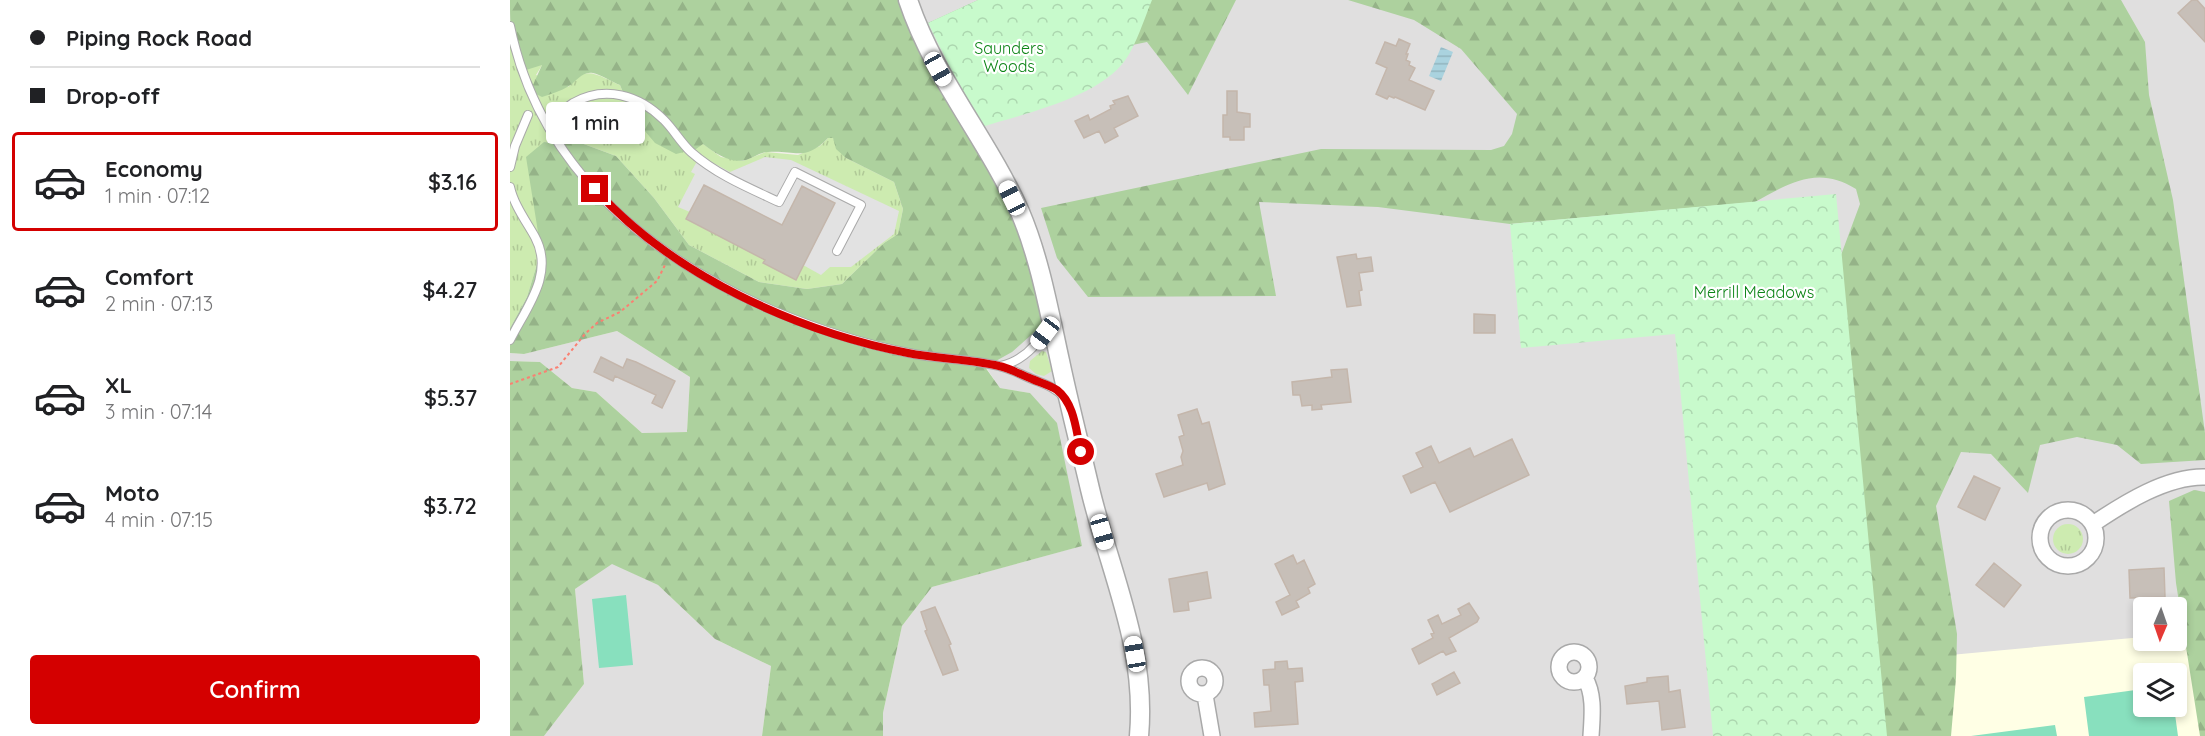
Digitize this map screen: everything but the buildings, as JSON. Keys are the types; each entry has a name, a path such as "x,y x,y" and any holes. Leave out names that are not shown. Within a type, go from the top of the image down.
{"street":[{"path":"908,0 928,53 1002,176 1020,214 1039,272 1090,493 1131,633 1139,674 1139,736"},
{"path":"2093,524 2162,485 2186,478 2205,477"},
{"path":"1585,678 1592,707 1591,736"},
{"path":"1204,695 1212,736"}],"lane":[{"path":"510,26 526,82 567,156 609,205 673,258 736,294 811,326 908,353 1000,366 1054,388 1070,404"},
{"path":"547,123 573,104 589,96 609,93 628,95 646,105 665,121 690,151 711,168 779,202 795,172 861,205 837,251"},
{"path":"510,167 515,146 528,115"},
{"path":"510,187 517,205 536,238 543,259 540,280 510,340"},
{"path":"1000,366 1018,360 1037,343 1051,321"}],"path":[{"path":"510,384 558,367 597,323 620,312 657,281 666,263"}],"shaded area":[{"path":"908,0 2205,0 2205,736 883,736 883,713 902,626 932,587 1081,546 1030,393 1000,388 985,366"},
{"path":"700,156 730,172 765,157 791,160 899,211 894,234 851,267 830,267 821,275 803,265 835,203 802,187 782,225 704,185 690,212 678,207 695,174 691,172"},
{"path":"617,331 690,377 687,432 642,433 596,392 572,388 540,362 510,361 510,353 524,354"},
{"path":"612,563 658,585 715,639 771,666 762,736 544,736 584,684 575,589"},
{"path":"2205,631 2205,736 1921,736 1918,658 2133,638 2133,651 2187,651 2187,633"}],"green space":[{"path":"510,0 908,0 1016,212 1048,320 1012,352 985,367 1000,388 1030,393 1057,423 1082,546 932,587 902,626 883,713 883,736 762,736 771,666 715,639 658,585 612,564 575,589 584,684 544,736 510,736 510,361 540,362 572,388 596,392 642,433 687,432 690,377 617,331 524,354 510,353 510,328 527,297 541,251 526,157 544,142 581,143 616,156 654,198 689,245 759,282 807,289 842,284 884,243 898,234 903,209 894,182 846,158 836,149 833,138 828,138 813,150 806,152 765,152 740,161 723,157 703,144 696,149 676,154 655,143 633,117 620,85 599,75 586,73 566,88 542,97 534,93 533,85 542,65 526,70 517,55 511,28"},
{"path":"978,0 1236,0 1188,95 1147,42 1078,56 928,23"},
{"name":"Saunders Woods","path":"978,0 1152,0 1126,59 1099,84 1039,110 982,127 928,23"},
{"path":"1348,0 2121,0 2145,42 2149,95 2173,200 2205,433 2205,460 2141,464 2117,445 2077,437 2040,445 2028,493 1991,454 1961,452 1936,506 1957,634 1951,736 1827,736 1841,255 1860,204 1856,189 1829,178 1804,179 1755,202 1510,224 1378,207 1259,202 1276,296 1088,297 1057,258 1041,208 1321,149 1491,150 1504,146 1512,134 1517,114 1461,49 1414,20"},
{"path":"510,32 544,62 536,75 568,87 583,74 592,73 602,77 620,85 633,117 703,144 721,157 743,161 766,152 798,155 820,146 828,138 833,138 846,158 894,182 903,209 898,234 884,243 842,284 807,289 759,282 689,245 654,198 616,156 581,143 544,142 541,251 527,297 510,328"},
{"name":"Merrill Meadows","path":"1836,194 1887,736 1713,736 1675,334 1521,348 1510,224"},
{"path":"1042,351 1046,352 1052,371 1044,376 1036,374 1029,368 1030,361"},
{"path":"2194,490 2205,492 2205,736 2200,736 2187,651 2187,597 2178,597 2176,583 2169,501"},
{"path":"2068,524 2079,528 2083,539 2079,550 2068,554 2057,550 2053,539 2057,528"},
{"path":"626,595 633,665 599,668 592,599"},
{"path":"2133,690 2133,717 2175,717 2178,736 2089,736 2084,697"},
{"path":"2055,725 2057,736 1971,736"}],"water":[{"path":"1441,47 1453,52 1441,81 1429,76"}],"route":[{"path":"595,189 631,225 673,258 736,294 829,332 908,353 1000,366 1054,388 1070,404 1081,452"}]}
